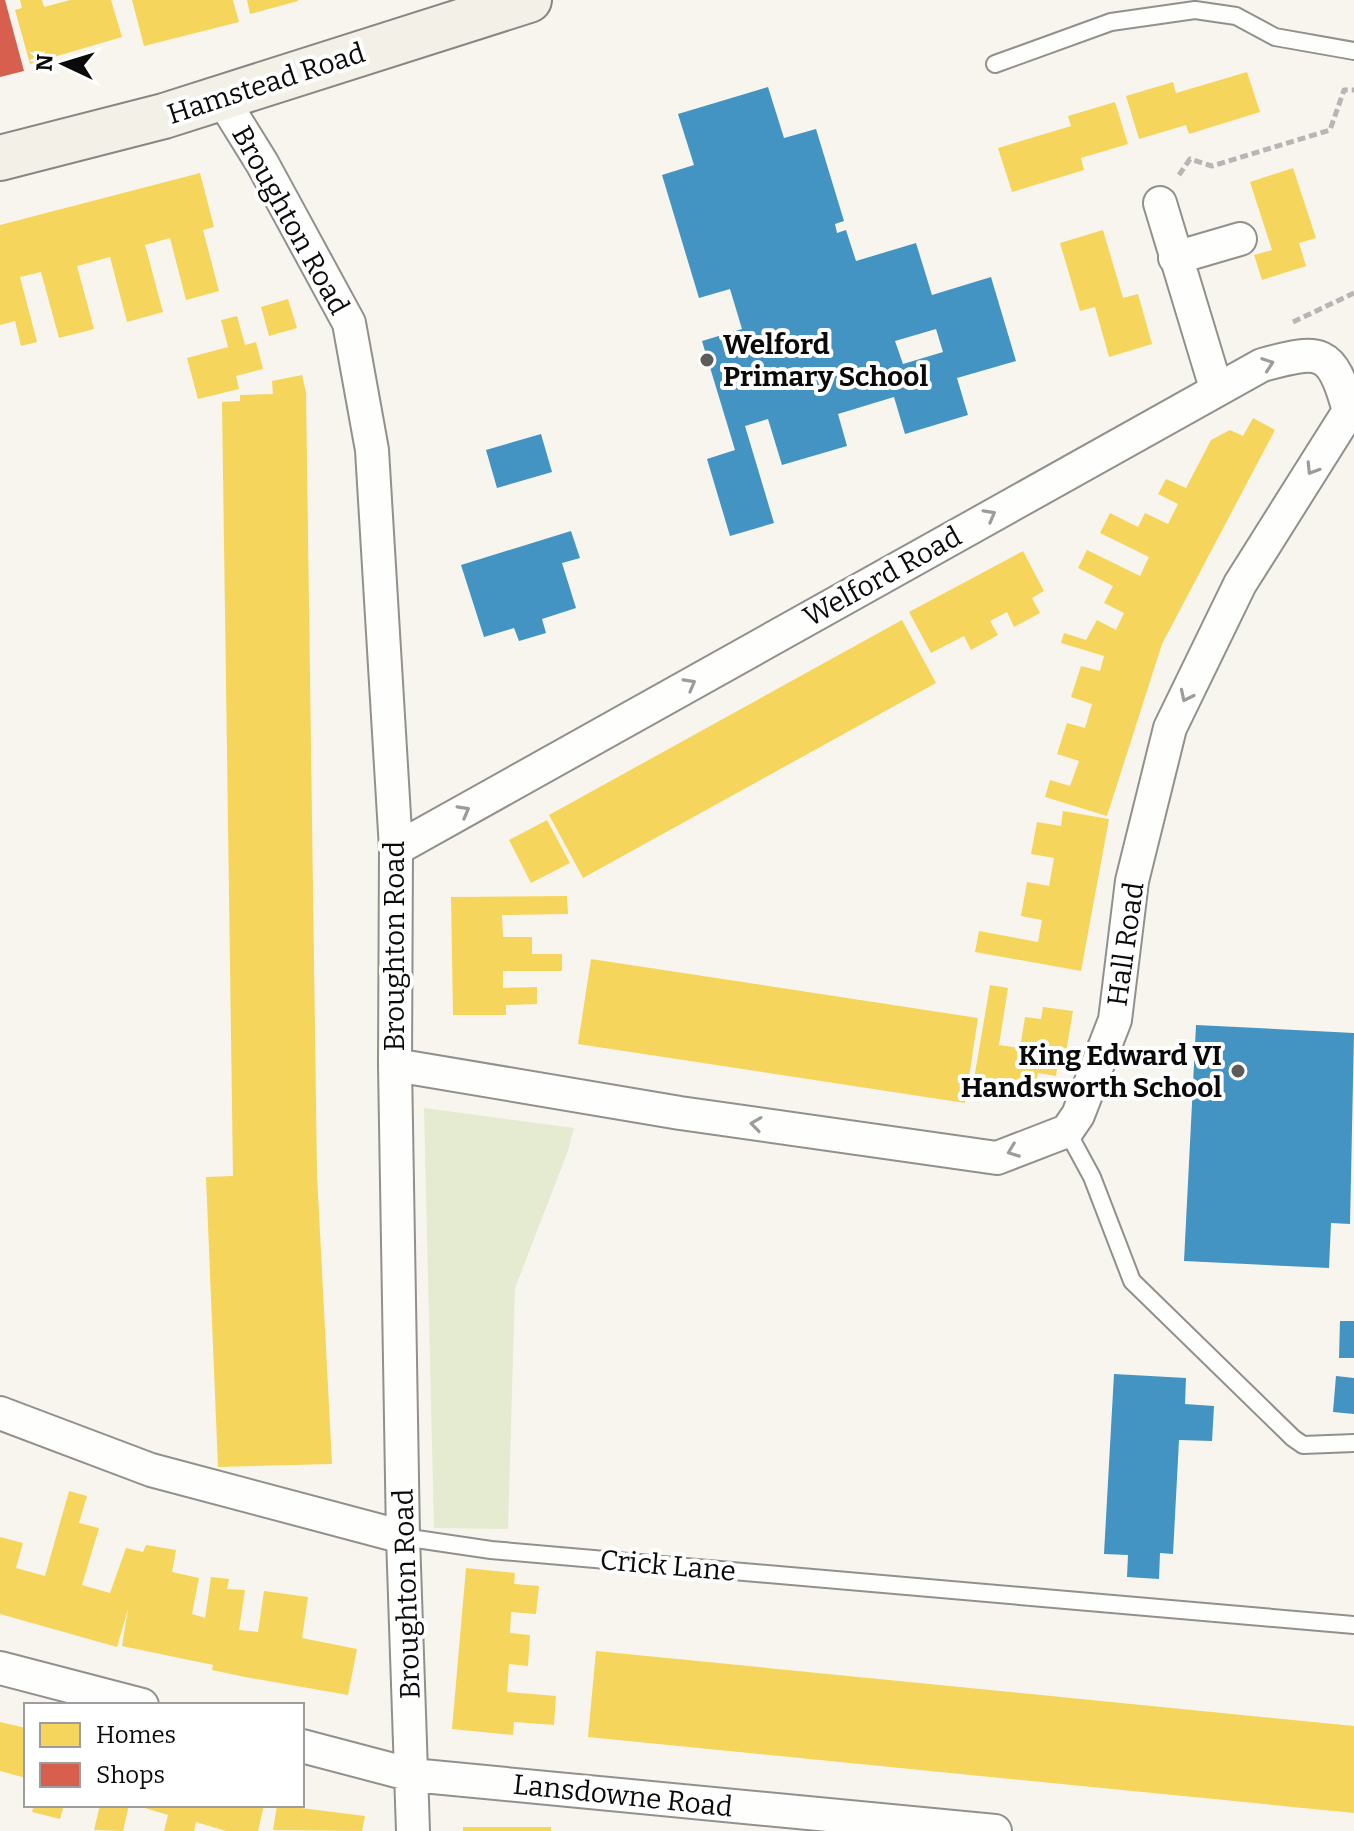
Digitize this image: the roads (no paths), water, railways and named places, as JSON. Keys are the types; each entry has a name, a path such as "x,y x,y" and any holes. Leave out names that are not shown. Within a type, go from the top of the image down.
{"main road":[{"name":"Hamstead Road","path":"0,158 164,116 529,0"}],"street":[{"name":"Broughton Road","path":"221,97 262,163 349,323 372,450 396,849 395,1065 403,1537 413,1831"},
{"path":"1160,203 1216,388"},
{"path":"1175,258 1240,239"},
{"name":"Welford Road","path":"396,849 1262,365 1305,353 1325,359 1340,378 1351,407"},
{"name":"Hall Road","path":"1067,1131 1078,1115 1115,1020 1132,881 1170,728 1240,584 1351,407"},
{"path":"395,1065 680,1113 997,1158 1067,1131"},
{"name":"Crick Lane","path":"0,1413 151,1470 403,1537"},
{"path":"0,1668 134,1703"},
{"name":"Lansdowne Road","path":"304,1747 412,1775 995,1831"}],"lane":[{"path":"995,64 1111,22 1195,10 1236,16 1275,37 1354,51"},
{"path":"1067,1131 1092,1177 1132,1281 1293,1438 1303,1445 1354,1443"},
{"name":"Crick Lane","path":"403,1537 491,1550 1354,1625"}],"place":[{"name":"Welford Primary School","path":"707,360"},
{"name":"King Edward VI Handsworth School","path":"1238,1071"}]}
